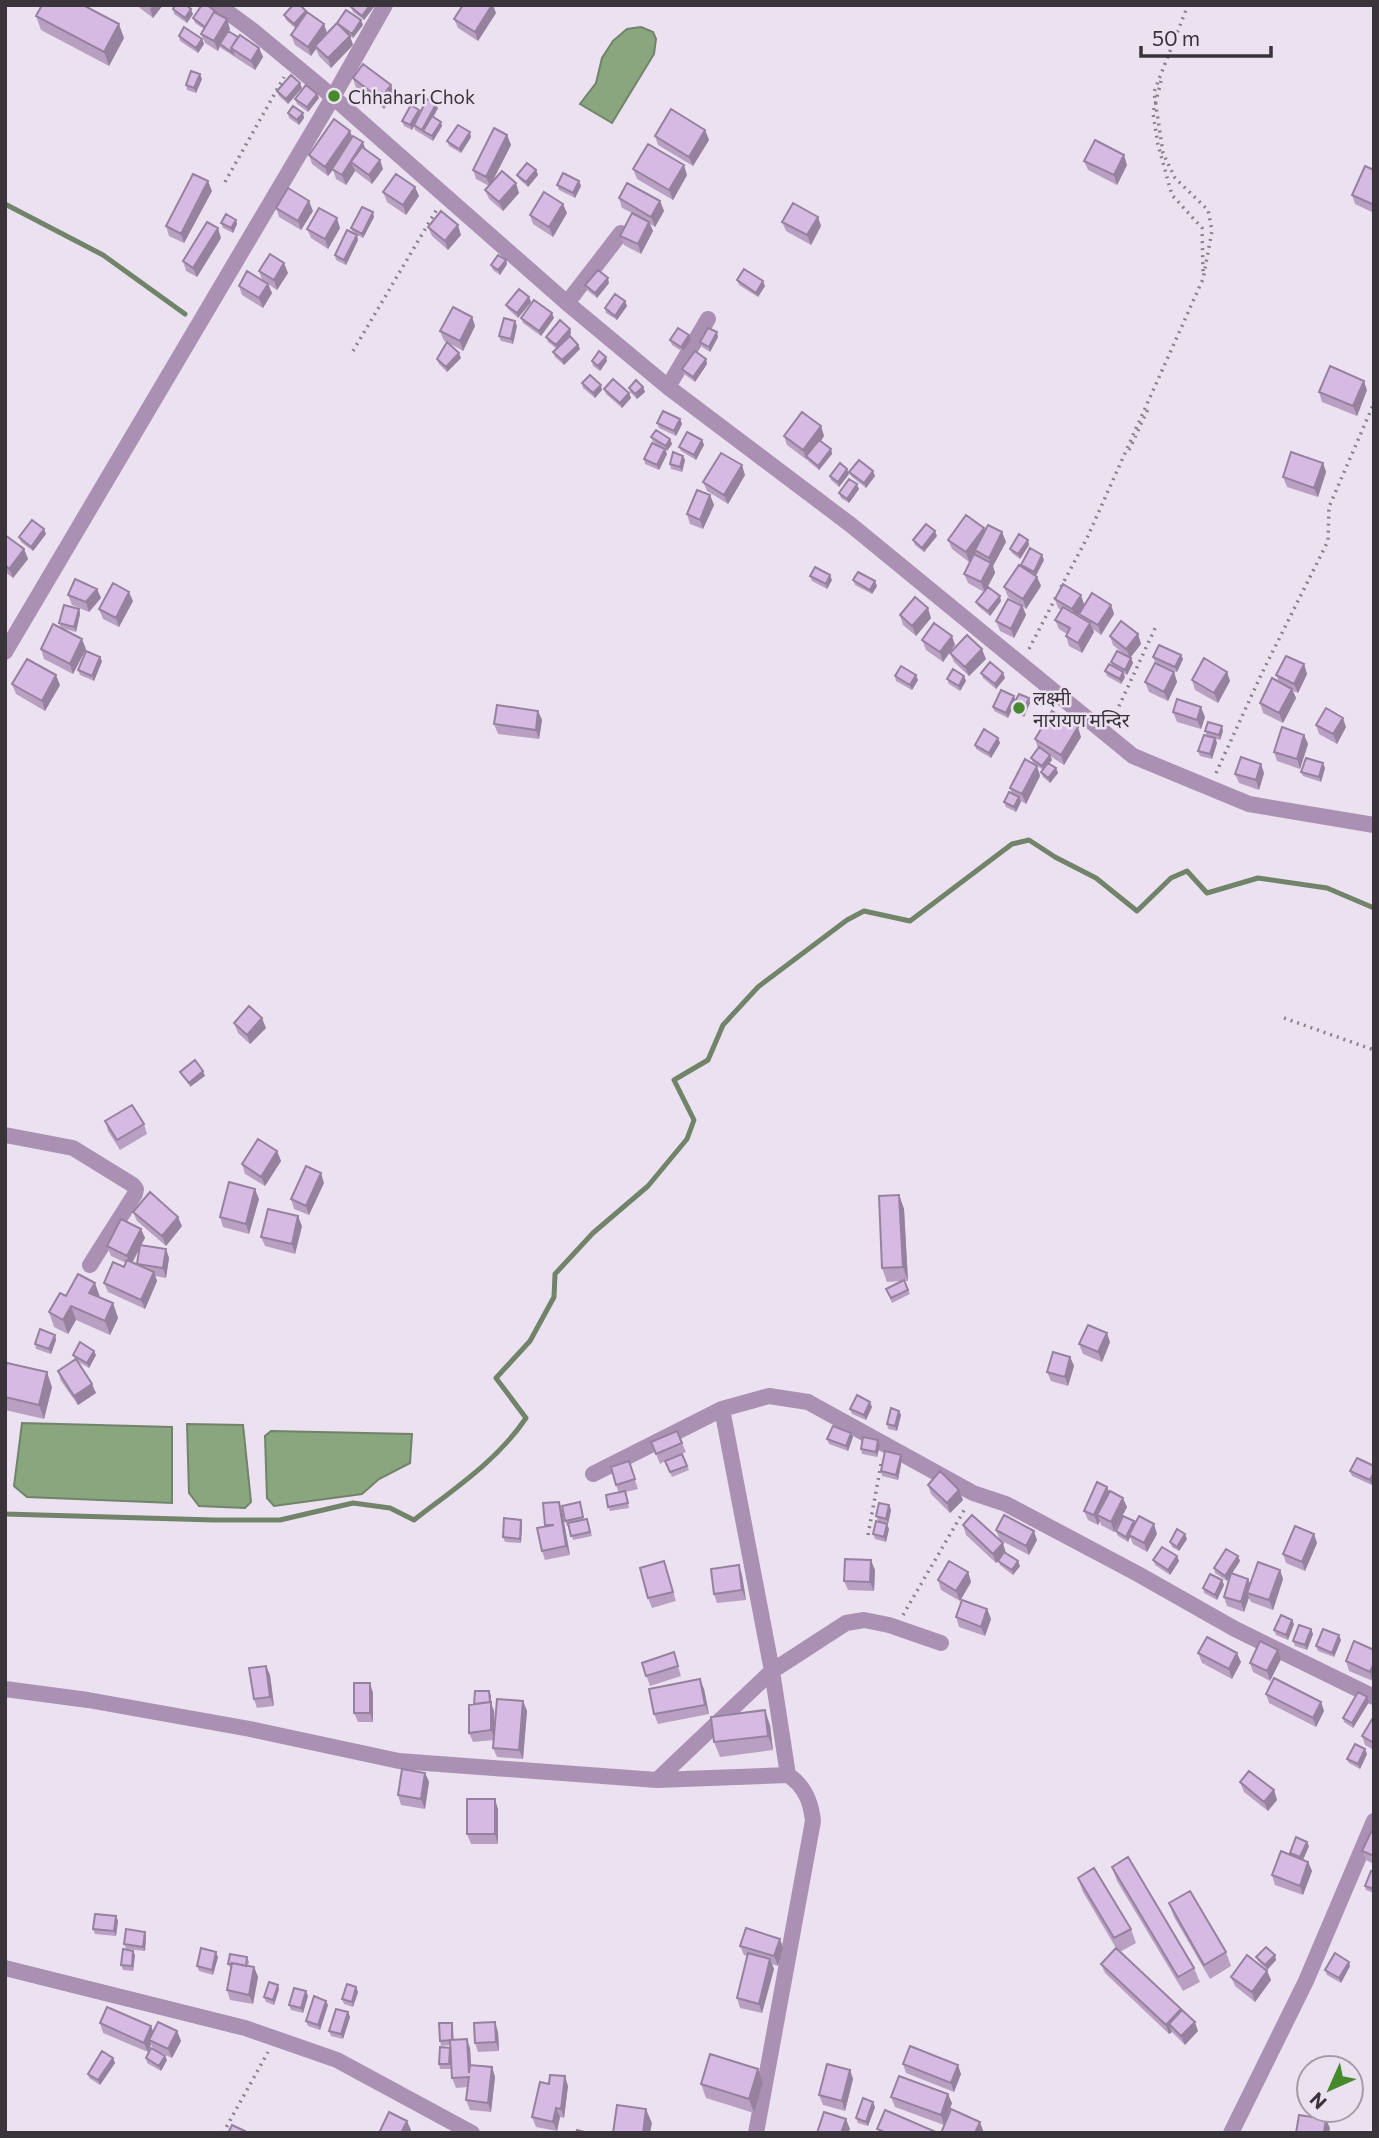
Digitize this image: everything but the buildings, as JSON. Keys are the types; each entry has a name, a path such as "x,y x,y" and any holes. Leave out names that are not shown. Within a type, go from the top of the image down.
{"street":[{"path":"218,5 333,97 567,303 668,387 851,525 1133,756 1249,804 1374,825"},
{"path":"5,652 385,5"},
{"path":"567,303 621,233"},
{"path":"668,387 708,319"},
{"path":"5,1135 73,1148 136,1189 90,1265"},
{"path":"593,1475 722,1409 769,1396 808,1402 974,1493 1006,1504 1138,1573 1235,1629 1374,1697"},
{"path":"722,1409 789,1775"},
{"path":"657,1780 772,1671 846,1623 864,1619 941,1643"},
{"path":"5,1689 88,1700 250,1728 399,1761 657,1780 789,1775 805,1793 811,1805 813,1821 756,2133"},
{"path":"1231,2133 1306,1981 1374,1821"},
{"path":"5,1968 245,2028 337,2060 472,2133"}],"path":[{"path":"1021,664 1087,538 1203,279 1212,231 1208,210 1175,178 1163,153 1154,92 1188,5"},
{"path":"225,182 292,63"},
{"path":"1021,664 1138,432 1203,274 1202,228 1172,195 1158,145 1153,113 1165,65"},
{"path":"353,351 445,195"},
{"path":"1209,788 1261,675 1328,541 1329,507 1374,403"},
{"path":"1106,734 1157,625"},
{"path":"1284,1018 1374,1051"},
{"path":"868,1535 885,1443"},
{"path":"889,1625 898,1622 974,1493"},
{"path":"223,2133 275,2039"}],"shaded area":[{"path":"641,27 653,32 656,39 654,54 612,123 580,104 596,83 602,58 613,41 627,29"},
{"path":"22,1423 172,1427 172,1503 27,1497 14,1486"},
{"path":"187,1424 243,1425 251,1502 245,1508 199,1506 189,1493"},
{"path":"271,1431 412,1434 410,1463 379,1479 362,1494 274,1506 267,1498 265,1436"}],"waterway":[{"path":"5,204 103,255 185,314"},
{"path":"5,1514 280,1520 353,1503 390,1508 414,1520 489,1461 526,1418 496,1378 530,1341 554,1297 555,1274 593,1233 648,1186 687,1139 694,1120 674,1080 708,1060 723,1025 758,987 847,920 864,911 910,921 1012,844 1029,840 1096,878 1137,911 1171,878 1187,871 1207,893 1258,878 1327,888 1374,908"}],"place":[{"name":"Chhahari Chok","path":"334,96"},
{"name":"लक्ष्मी नारायण मन्दिर","path":"1019,708"}]}
